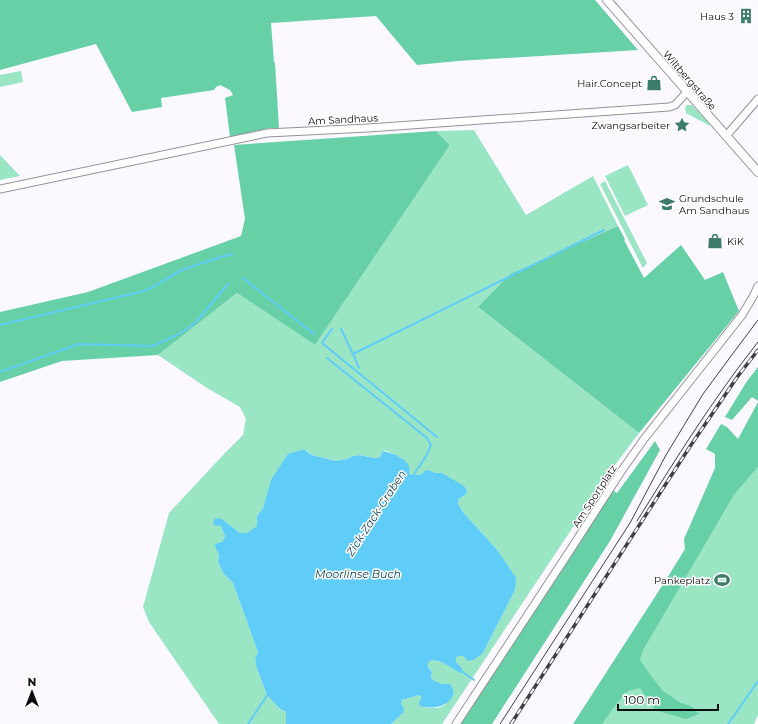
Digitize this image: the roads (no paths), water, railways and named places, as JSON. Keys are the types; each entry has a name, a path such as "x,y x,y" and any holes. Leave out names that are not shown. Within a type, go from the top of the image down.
{"main road":[{"name":"Wiltbergstraße","path":"607,0 758,172"}],"street":[{"name":"Am Sandhaus","path":"0,189 267,133 368,128 669,108 676,105 687,92"},
{"path":"726,136 758,99"},
{"name":"Am Sportplatz","path":"456,724 620,473 644,439 742,315 750,303 758,286"}],"water":[{"name":"Moorlinse Buch","path":"305,450 312,455 336,461 360,455 379,458 383,451 397,455 405,461 408,464 409,473 412,475 423,474 424,471 428,470 435,473 442,473 464,486 467,491 465,495 459,499 458,503 462,511 498,551 516,578 515,590 483,653 473,660 468,661 463,656 458,656 456,658 456,662 461,667 463,672 460,673 439,662 431,660 428,663 428,666 432,672 431,677 433,680 442,684 450,684 453,690 452,698 441,706 420,706 419,702 422,697 419,695 402,700 401,704 404,709 403,713 391,724 286,724 286,712 279,708 267,695 256,666 255,658 258,652 233,583 223,573 218,562 219,555 215,544 222,542 225,536 221,526 214,525 213,521 216,518 222,519 240,533 247,533 257,526 257,516 263,508 271,480 288,454"}],"waterway":[{"path":"341,329 353,354 604,230"},
{"path":"0,325 144,291 180,271 232,254"},
{"path":"243,278 314,334"},
{"path":"0,372 79,344 152,346 175,336 196,322 228,284"},
{"path":"332,329 322,343 437,437"},
{"path":"353,354 359,368"},
{"name":"Zick-Zack-Graben","path":"327,358 427,438 431,445 427,455 412,477"},
{"path":"461,671 474,680"},
{"path":"728,724 758,681"},
{"name":"Zick-Zack-Graben","path":"248,724 268,694"}],"tram line":[{"path":"500,724 630,523 666,455 703,394 758,320"},
{"path":"637,521 710,408 758,342"}],"railway":[{"path":"511,724 691,445 738,376 758,350"}],"place":[{"name":"Haus 3","path":"746,16"},
{"name":"Hair.Concept","path":"654,83"},
{"name":"Zwangsarbeiter","path":"682,125"},
{"name":"Grundschule Am Sandhaus","path":"667,204"},
{"name":"KiK","path":"715,241"},
{"name":"Pankeplatz","path":"722,580"}]}
